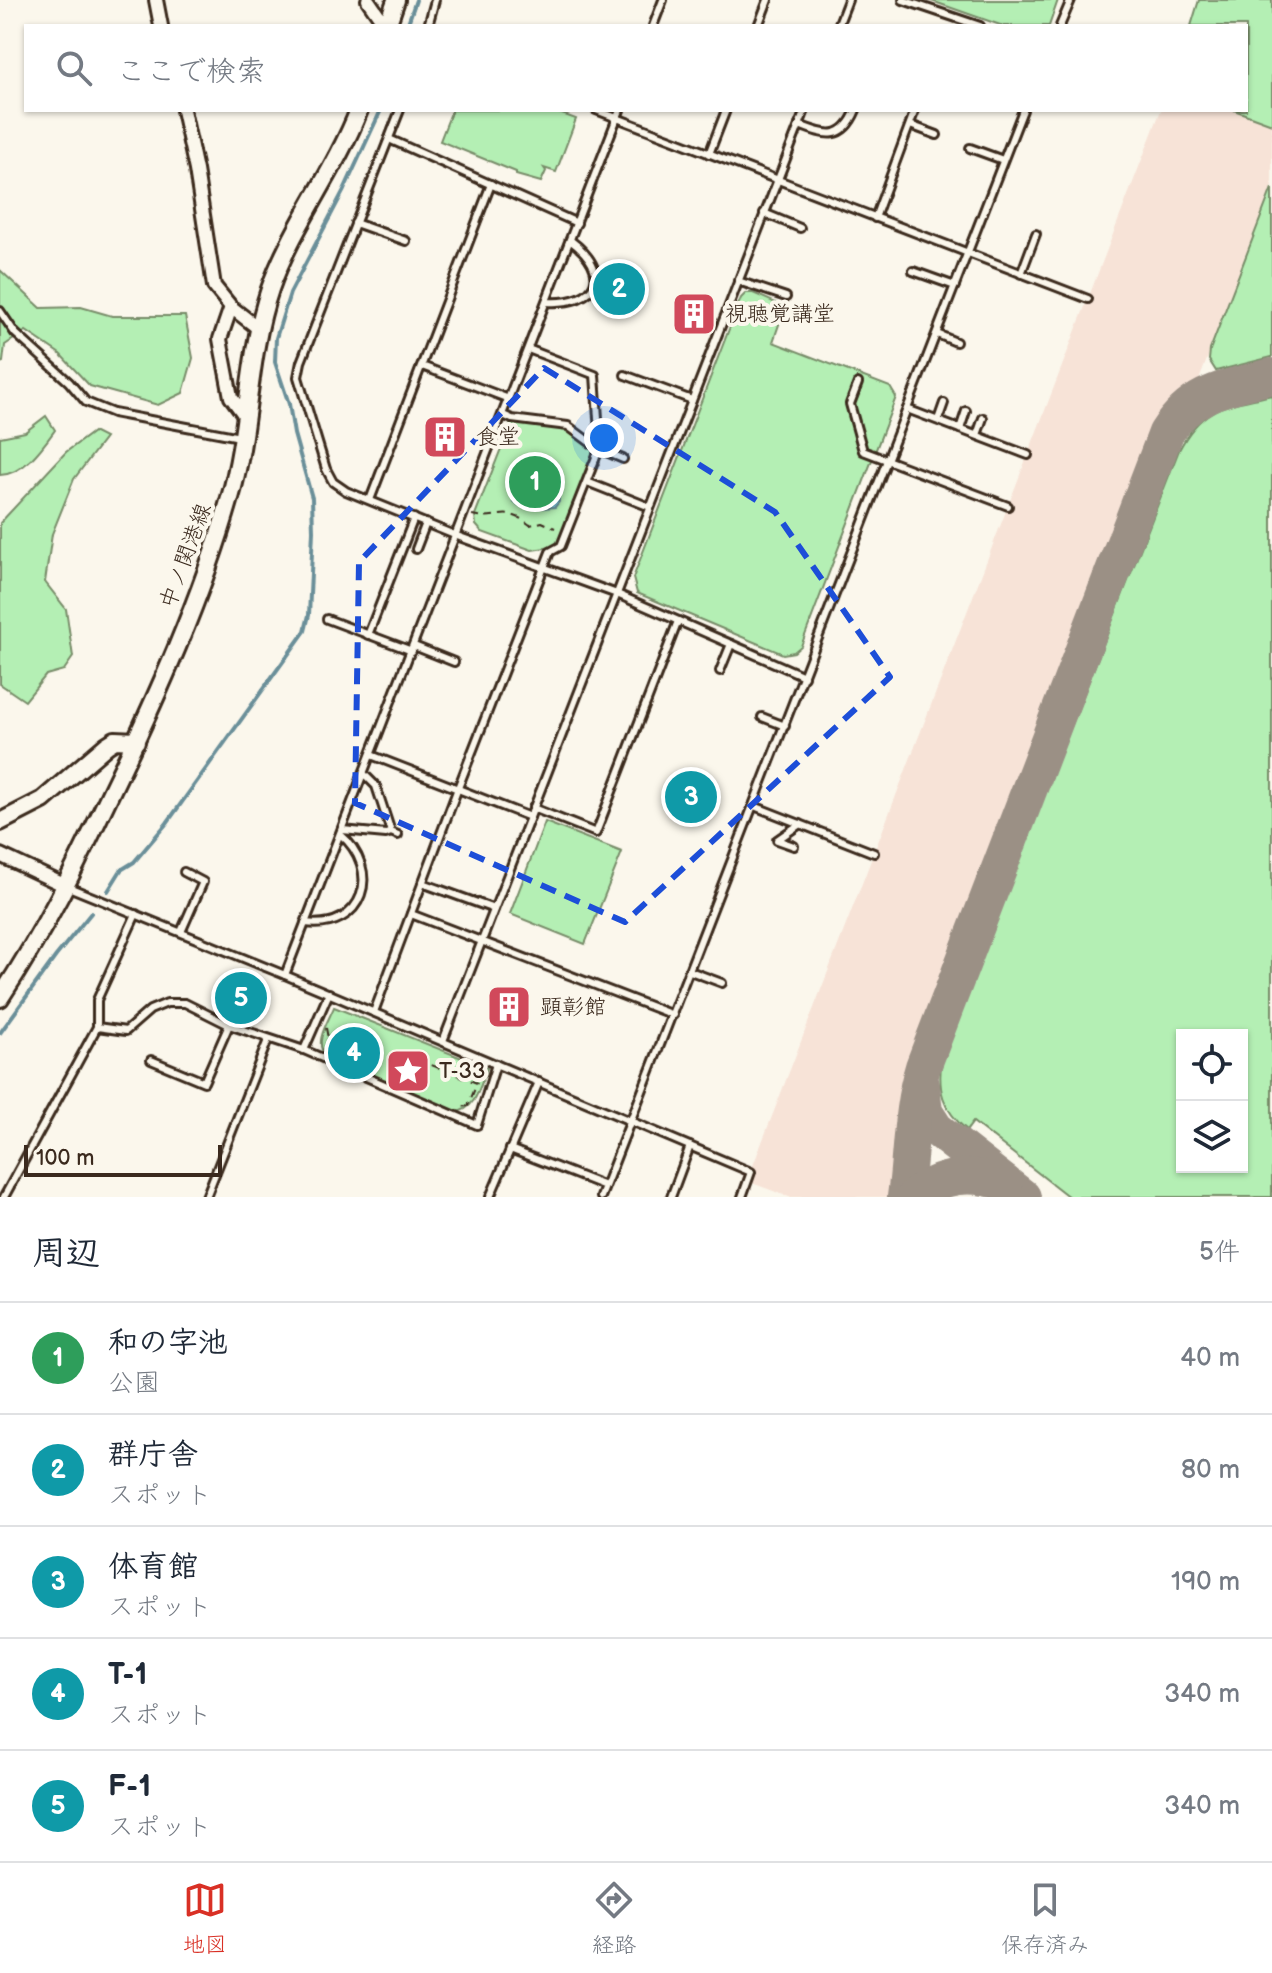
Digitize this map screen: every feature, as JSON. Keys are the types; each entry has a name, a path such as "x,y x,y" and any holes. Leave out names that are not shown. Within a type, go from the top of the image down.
{"main road":[{"path":"387,24 396,0"},
{"name":"中ノ関港線","path":"0,998 26,959 66,886 167,673 231,497 243,438 258,328 271,286 342,150 358,112"},
{"path":"0,822 63,786 115,740 136,741"}],"street":[{"path":"156,0 161,24"},
{"path":"368,0 385,24"},
{"path":"183,112 214,286 231,307 258,328"},
{"path":"231,307 220,339 231,397 245,416"},
{"path":"0,855 66,886"}],"lane":[{"path":"429,24 435,0"},
{"path":"654,24 663,0"},
{"path":"759,24 768,0"},
{"path":"839,24 848,0"},
{"path":"903,0 974,24"},
{"path":"1061,24 1071,0"},
{"path":"948,24 951,16"},
{"path":"399,112 310,333 298,377 326,469 333,482 457,536 617,594 804,676"},
{"path":"601,112 1088,299"},
{"path":"285,975 619,112"},
{"path":"709,154 725,112"},
{"path":"443,1041 804,112"},
{"path":"799,125 829,134 842,131 850,124 855,112"},
{"path":"875,218 914,112"},
{"path":"601,1197 1022,112"},
{"path":"910,125 937,135"},
{"path":"389,139 577,223"},
{"path":"970,148 1003,160"},
{"path":"370,500 491,184"},
{"path":"764,213 800,228"},
{"path":"355,223 406,241"},
{"path":"1021,274 1036,234"},
{"path":"547,302 575,302 591,292 595,282 591,262 570,240"},
{"path":"913,271 955,286"},
{"path":"738,281 786,297"},
{"path":"0,311 15,333 69,382 86,402 113,413 243,438"},
{"path":"937,334 956,342"},
{"path":"374,1012 550,552 561,546 599,449 595,375 528,349"},
{"path":"422,366 509,399"},
{"path":"625,375 692,400"},
{"path":"858,383 850,404 863,451 1008,506"},
{"path":"938,420 944,403"},
{"path":"907,409 1028,455"},
{"path":"960,429 966,411"},
{"path":"503,415 512,419 568,426 599,449 623,459"},
{"path":"977,435 983,418"},
{"path":"587,482 650,507"},
{"path":"368,635 414,518"},
{"path":"416,549 426,523"},
{"path":"327,619 454,662"},
{"path":"533,808 596,833 678,621"},
{"path":"720,671 731,644"},
{"path":"762,717 785,726"},
{"path":"371,755 530,817"},
{"path":"341,832 394,833 376,786 364,774"},
{"path":"754,806 874,853"},
{"path":"794,846 777,840 800,824"},
{"path":"305,923 320,925 335,921 358,904 365,887 356,853 341,832"},
{"path":"181,932 203,882 191,880 184,872"},
{"path":"422,883 494,909"},
{"path":"66,886 329,993 751,1172 742,1197"},
{"path":"4,1197 97,1027 97,1000 136,914"},
{"path":"411,914 673,1015"},
{"path":"690,971 722,983"},
{"path":"304,1050 329,993"},
{"path":"97,1027 126,1031 150,1010 167,1003 185,1003 229,1025 304,1050 477,1125 496,1064"},
{"path":"151,1060 204,1082 229,1025"},
{"path":"206,1197 268,1040"},
{"path":"490,1197 539,1082"},
{"path":"671,1197 690,1146"},
{"path":"510,1149 605,1186"}],"path":[{"path":"475,516 508,513 530,525 542,522 559,531 568,531"},
{"path":"331,1055 325,1030 338,997"},
{"path":"417,1092 429,1064 477,1083 468,1106 456,1108"}],"highlighted area":[{"path":"544,368 775,512 890,677 625,922 355,803 359,562"}],"shaded area":[{"path":"1160,112 1239,112 1272,124 1272,188 889,1197 789,1197 747,1181"}],"green space":[{"path":"929,0 1058,0 1050,24 997,24"},
{"path":"1199,0 1272,0 1272,124 1239,112 1248,112 1248,24 1192,24"},
{"path":"451,112 557,112 576,119 556,172 544,168 546,171 541,182 516,175 516,172 440,141"},
{"path":"1272,188 1272,357 1216,371 1209,360 1210,350"},
{"path":"0,270 41,308 81,307 112,316 185,316 193,358 183,393 158,405 90,386 60,354 26,331 5,345 3,362 0,363"},
{"path":"746,293 785,307 773,342 890,387 896,397 801,646 794,652 783,654 637,593 633,578 741,298"},
{"path":"1272,395 1272,1197 1069,1197 973,1122 967,1130 952,1115 941,1089 942,1058 1179,450 1207,415 1229,405"},
{"path":"46,416 55,430 25,465 9,474 0,475 0,437 25,432"},
{"path":"511,423 566,429 595,450 559,543 552,547 532,550 482,532 476,525 475,515"},
{"path":"93,432 105,438 74,479 52,534 45,582 66,609 73,657 64,670 46,675 25,701 0,684 0,523 66,452"},
{"path":"545,822 622,852 585,944 510,914"},
{"path":"334,1007 487,1068 473,1102 462,1111 455,1112 326,1056 322,1051 321,1039"}],"water":[{"path":"534,473 547,478 543,489 559,491 559,502 555,507 543,508 537,500 522,507 513,502 513,490 529,488 530,475"}],"waterway":[{"path":"408,23 416,0"},
{"path":"108,891 121,870 134,862 167,823 305,631 309,615 312,498 289,404 275,362 276,338 290,293 344,190 380,112"},
{"path":"0,1033 91,913"}],"taxiway":[{"path":"905,1197 913,1115 923,1067 1166,433 1200,399 1226,388 1272,376"},
{"path":"922,1085 925,1112 936,1129 1023,1197"},
{"path":"914,1197 935,1184 957,1177 980,1177 1005,1183"}],"place":[{"name":"群庁舎","path":"619,289"},
{"name":"視聴覚講堂","path":"694,314"},
{"name":"食堂","path":"445,437"},
{"name":"和の字池","path":"535,482"},
{"name":"体育館","path":"691,797"},
{"name":"F-1","path":"241,998"},
{"name":"顕彰館","path":"509,1007"},
{"name":"T-1","path":"354,1053"},
{"name":"T-33","path":"408,1071"}]}
